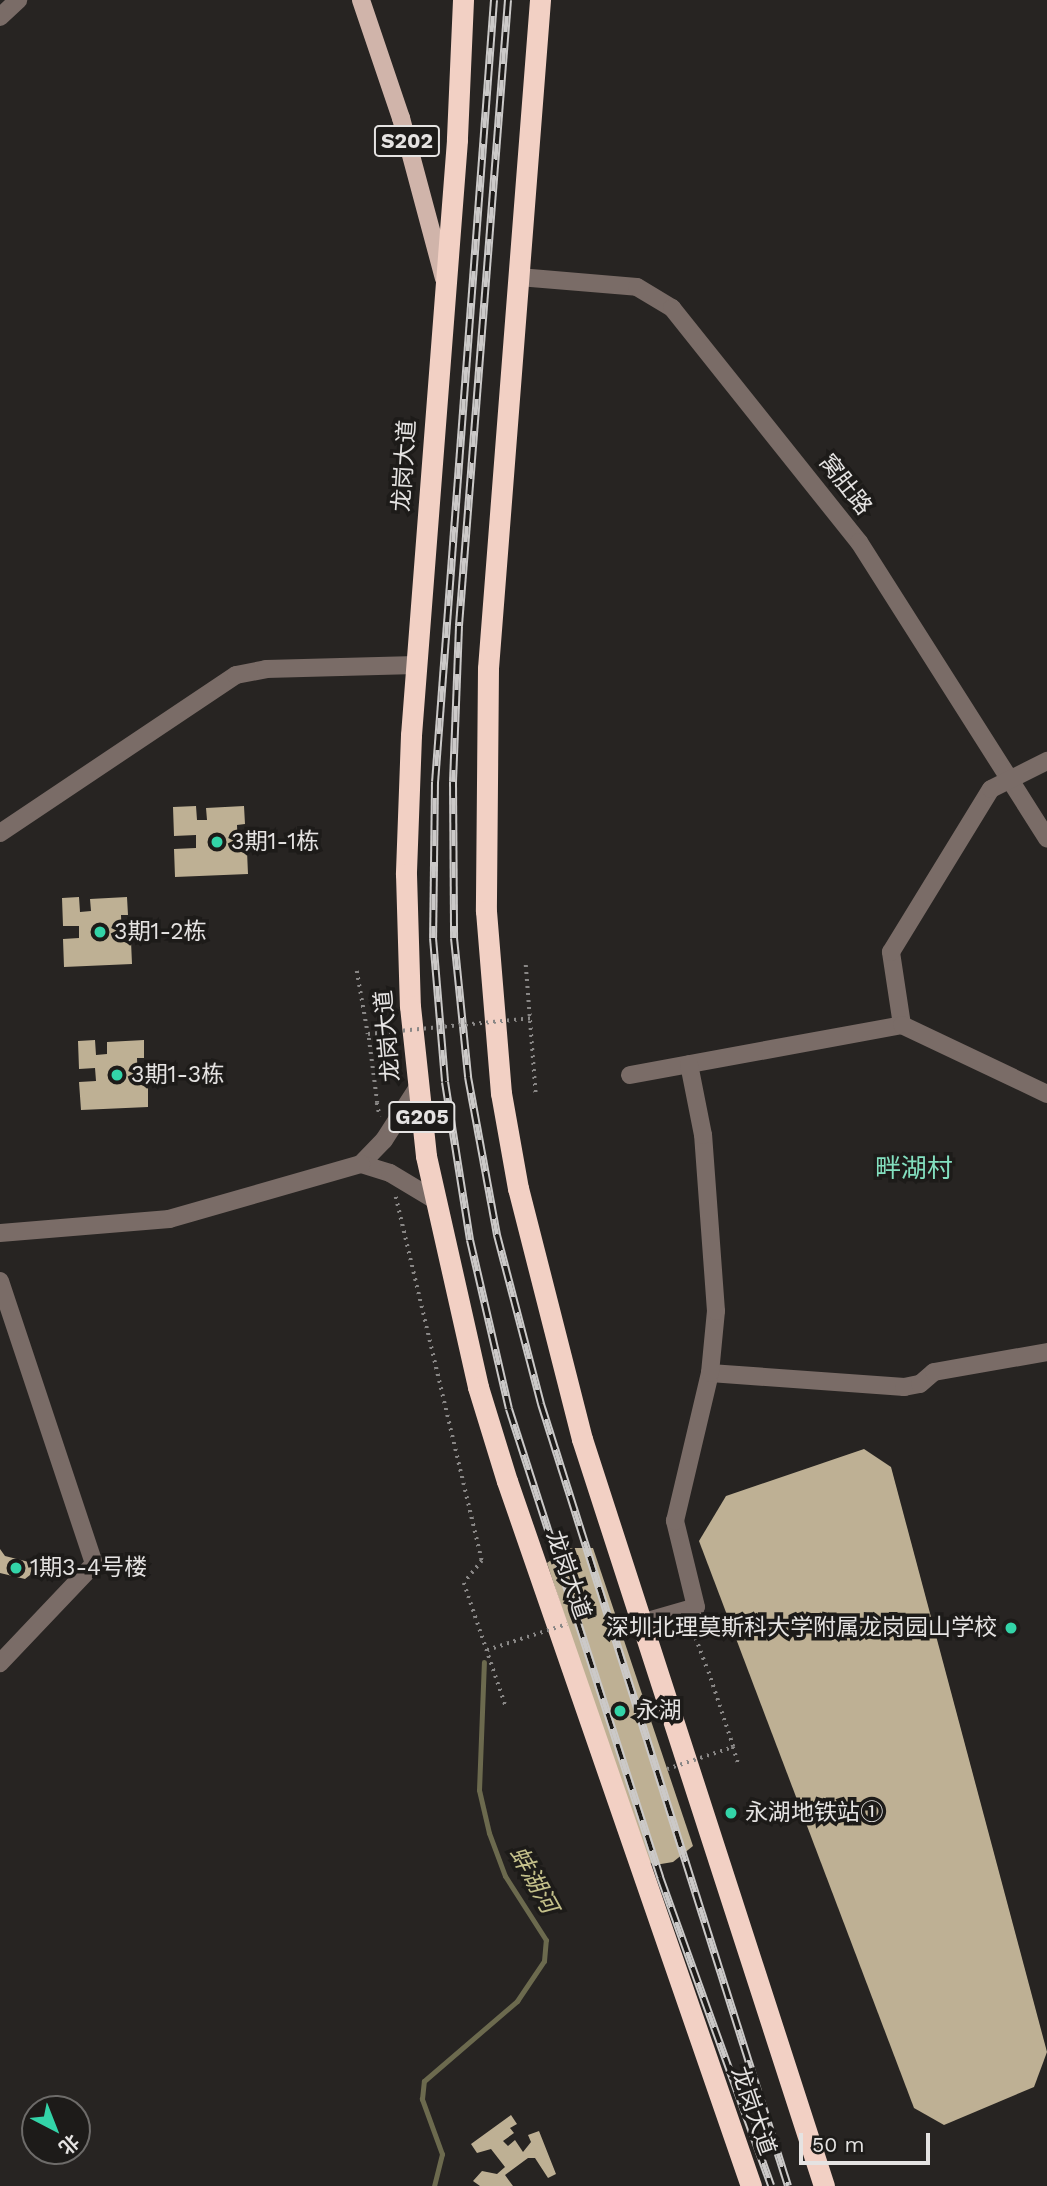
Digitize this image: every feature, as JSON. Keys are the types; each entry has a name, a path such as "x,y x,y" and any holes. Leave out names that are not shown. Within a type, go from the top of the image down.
{"highway":[{"name":"龙岗大道","path":"463,0 416,665 406,874 410,1006 418,1087 435,1200 478,1387 507,1481 751,2186"},
{"name":"龙岗大道","path":"540,0 488,668 484,797 491,1010 518,1188 582,1439 824,2186"}],"main road":[{"name":"S202","path":"361,0 401,118 445,284"}],"street":[{"path":"0,17 18,0"},
{"name":"窝肚路","path":"519,277 637,287 672,308 859,542 1013,779 1047,838"},
{"path":"0,833 236,675 266,669 416,665"},
{"path":"902,1025 891,952 991,789 1047,761"},
{"path":"630,1074 902,1025 1047,1094"},
{"path":"642,1623 696,1607 675,1521 710,1373 715,1297 703,1135 689,1064"},
{"path":"0,1233 169,1219 361,1164 384,1140 418,1087"},
{"path":"361,1164 390,1173 435,1200"},
{"path":"0,1281 94,1564 0,1663"},
{"path":"710,1373 904,1387 920,1384 934,1372 1047,1352"}],"path":[{"path":"526,965 533,1018 536,1096"},
{"path":"357,971 384,1140"},
{"path":"368,1034 533,1018"},
{"path":"390,1173 482,1562 464,1583 506,1707"},
{"path":"685,1610 739,1766"},
{"path":"487,1650 567,1624"},
{"path":"667,1769 733,1746"}],"building":[{"name":"3期1-1栋","path":"196,806 197,820 207,820 206,808 244,806 245,824 237,825 238,851 247,851 248,874 175,877 174,849 196,848 196,835 174,836 173,807"},
{"name":"3期1-2栋","path":"79,897 80,912 91,911 90,899 127,897 128,915 121,915 122,942 131,941 132,964 64,967 63,939 79,938 79,926 63,926 62,898"},
{"name":"3期1-3栋","path":"95,1040 96,1055 107,1054 107,1042 144,1040 144,1058 137,1058 138,1085 148,1084 148,1107 81,1110 79,1082 96,1081 95,1068 79,1069 78,1041"},
{"path":"864,1449 891,1467 1047,2052 1034,2087 944,2125 914,2108 699,1541 726,1496"},
{"path":"567,1548 593,1548 693,1846 673,1862 655,1865 647,1861 547,1563"},
{"name":"1期3-4号楼","path":"0,1549 5,1556 33,1563 30,1575 25,1579 0,1573"},
{"path":"511,2115 517,2124 510,2128 514,2133 503,2141 508,2146 515,2140 523,2152 531,2142 528,2135 539,2131 556,2174 548,2178 535,2158 528,2158 505,2175 513,2186 480,2186 473,2181 482,2171 497,2174 505,2167 491,2149 477,2153 471,2144"}],"waterway":[{"name":"蚌湖河","path":"434,2186 442,2154 422,2099 424,2081 517,2001 544,1961 546,1940 505,1876 489,1833 479,1790 484,1662"}],"railway":[{"path":"494,0 435,782 433,938 445,1082 470,1240 509,1409 660,1877 771,2186"},
{"path":"508,0 459,626 453,782 454,938 468,1077 497,1235 541,1404 788,2186"}],"place":[{"name":"3期1-1栋","path":"217,842"},
{"name":"3期1-2栋","path":"100,932"},
{"name":"3期1-3栋","path":"117,1075"},
{"name":"1期3-4号楼","path":"16,1568"},
{"name":"深圳北理莫斯科大学附属龙岗园山学校","path":"1011,1628"},
{"name":"永湖","path":"620,1711"},
{"name":"永湖地铁站①","path":"731,1813"}],"district":[{"name":"畔湖村","path":"914,1169"}]}
